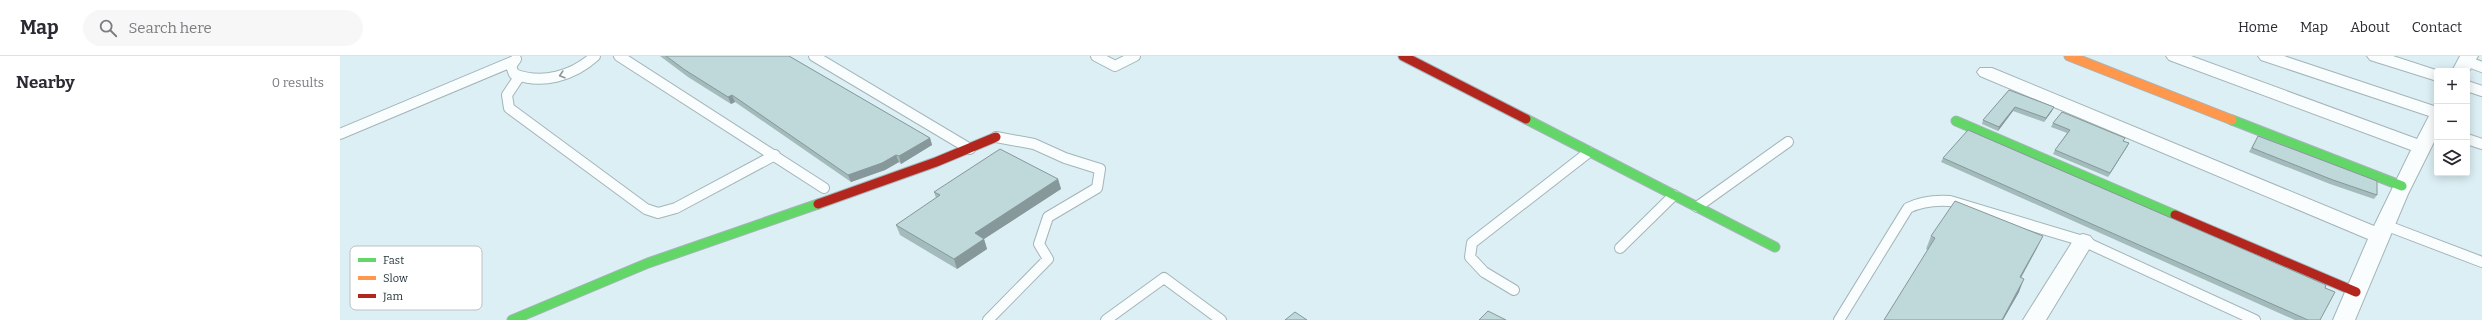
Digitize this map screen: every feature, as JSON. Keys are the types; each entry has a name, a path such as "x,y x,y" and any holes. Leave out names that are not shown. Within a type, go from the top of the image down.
{"street":[{"path":"1403,56 1775,247"},
{"path":"2069,56 2402,186"},
{"path":"2175,56 2422,147"},
{"path":"2267,56 2434,120"},
{"path":"2376,56 2434,75"},
{"path":"1986,72 2383,230"},
{"path":"1956,121 2356,292"},
{"path":"2344,320 2402,186 2434,125"},
{"path":"512,320 648,263 970,148 996,137"},
{"path":"2034,320 2083,241"}],"lane":[{"path":"516,58 511,70 519,77 536,79 557,76 578,69 595,56"},
{"path":"619,56 775,155 824,188"},
{"path":"814,56 970,148"},
{"path":"1096,56 1115,66 1135,56"},
{"path":"340,134 516,58"},
{"path":"519,77 506,94 505,101 509,108 646,209 658,213 676,208 775,155"},
{"path":"2470,87 2482,91"},
{"path":"988,320 1048,259 1039,244 1048,217 1097,188 1100,179 1100,169 1065,158 1034,144 996,137"},
{"path":"2470,140 2482,144"},
{"path":"1697,207 1788,142"},
{"path":"1514,290 1484,272 1470,257 1472,243 1589,152"},
{"path":"1620,248 1674,195"},
{"path":"1839,320 1908,208 1920,201 1950,201 2083,241 2255,320"},
{"path":"2383,230 2482,262"},
{"path":"1106,320 1164,278 1221,320"}],"building":[{"path":"666,56 789,56 930,138 899,156 896,155 882,163 848,175 732,95 728,97"},
{"path":"2009,90 2054,107 2046,118 2015,107 1999,127 1983,120"},
{"path":"2062,112 2125,138 2123,141 2129,143 2110,173 2055,150 2070,130 2053,123"},
{"path":"1968,130 2326,285 2325,288 2335,292 2320,320 2308,320 1943,158"},
{"path":"2258,136 2377,181 2377,195 2333,180 2252,148"},
{"path":"1000,149 1058,179 975,233 984,239 954,259 896,225 940,195 934,192"},
{"path":"1955,201 2043,236 2020,277 2024,279 2002,320 1884,320 1935,238 1931,236"},
{"path":"1488,311 1506,320 1479,320"},
{"path":"1295,312 1307,320 1285,320"}],"traffic: fast":[{"path":"1526,119 1775,247"},
{"path":"2232,120 2402,186"},
{"path":"1956,121 2175,215"},
{"path":"512,320 648,263 818,204"}],"traffic: slow":[{"path":"2069,56 2232,120"}],"traffic: jam":[{"path":"1403,56 1526,119"},
{"path":"818,204 936,162 996,137"},
{"path":"2175,215 2356,292"}]}
